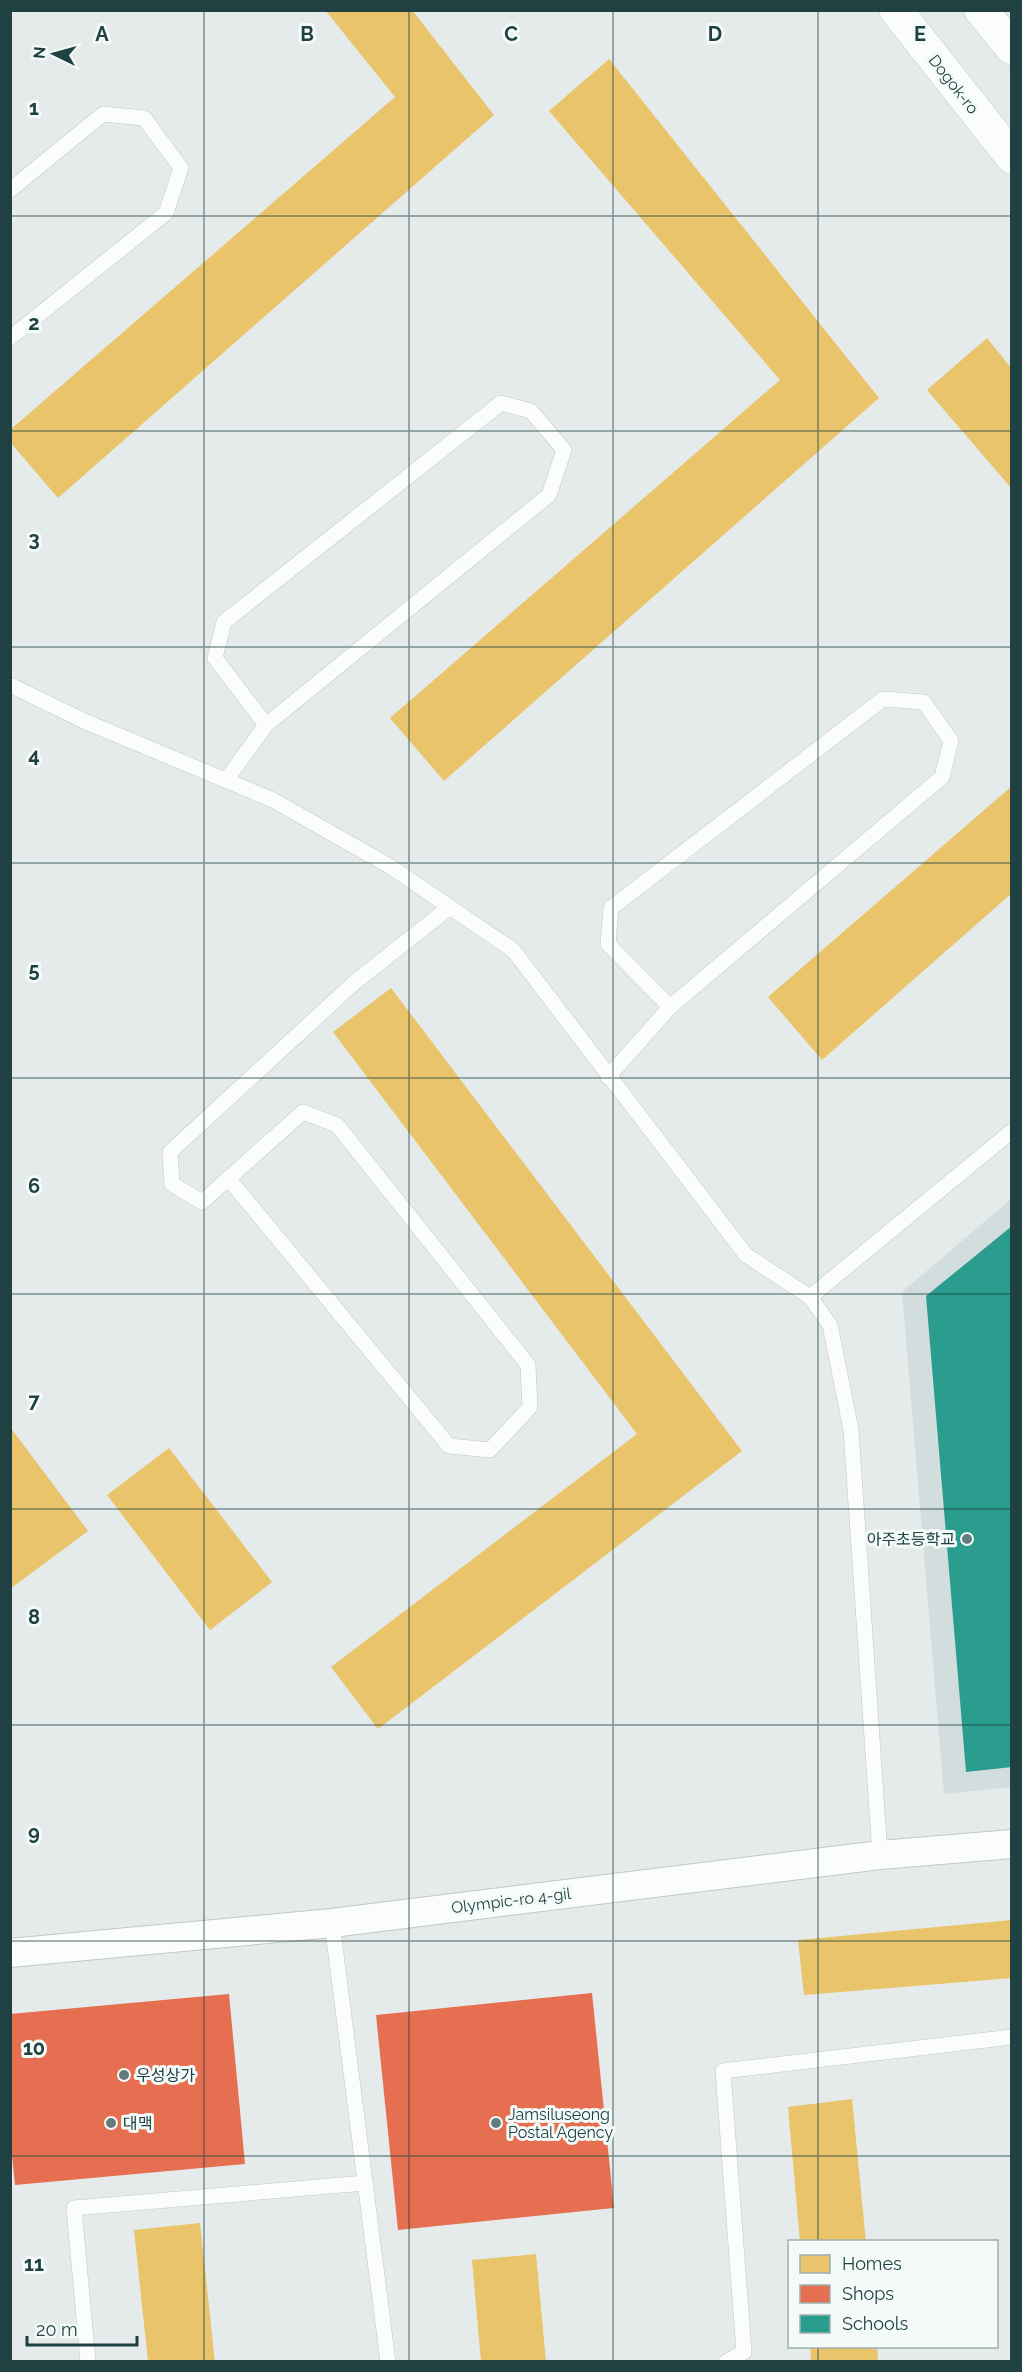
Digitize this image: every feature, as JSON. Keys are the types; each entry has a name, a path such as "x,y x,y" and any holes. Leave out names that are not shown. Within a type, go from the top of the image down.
{"main road":[{"name":"Dogok-ro","path":"896,10 1011,157"},
{"path":"981,10 1011,48"}],"street":[{"name":"Olympic-ro 4-gil","path":"10,1953 332,1923 880,1855 1011,1844"}],"lane":[{"path":"10,190 103,114 144,118 181,168 166,213 10,338"},
{"path":"226,780 266,725 549,495 564,450 531,411 501,403 224,622 215,658 266,725"},
{"path":"10,685 84,721 273,800 392,867 513,950 746,1255 810,1297 830,1325 851,1430 880,1855"},
{"path":"608,1077 670,1007 942,777 951,741 924,702 883,699 611,908 608,944 670,1007"},
{"path":"228,1178 449,1446 490,1450 530,1407 528,1365 337,1125 303,1112 228,1178 202,1202 172,1184 170,1152 355,982 450,907"},
{"path":"810,1297 1011,1131"},
{"path":"332,1923 388,2361"},
{"path":"726,2361 744,2352 723,2071 1011,2037"},
{"path":"88,2361 74,2208 365,2183"}],"shaded area":[{"name":"아주초등학교","path":"1011,1199 1011,1787 944,1794 902,1292"}],"building: Homes":[{"path":"325,10 412,10 494,115 58,498 10,442 10,430 395,97"},
{"path":"609,59 879,398 444,781 390,718 780,380 549,111"},
{"path":"987,338 1012,369 1012,489 927,390"},
{"path":"1012,786 1012,893 822,1060 768,997"},
{"path":"391,988 742,1451 378,1729 331,1667 637,1434 333,1032"},
{"path":"10,1427 88,1531 10,1589"},
{"path":"169,1448 272,1582 210,1630 107,1495"},
{"path":"1012,1920 1012,1978 804,1995 798,1940"},
{"path":"852,2099 866,2240 800,2240 788,2107"},
{"path":"200,2223 215,2362 148,2362 134,2230"},
{"path":"536,2254 546,2362 481,2362 472,2260"},
{"path":"810,2348 877,2348 878,2362 811,2362"}],"building: Shops":[{"path":"592,1993 614,2208 398,2230 376,2015"},
{"name":"우성상가","path":"229,1994 245,2164 15,2185 10,2136 10,2014"}],"building: Schools":[{"name":"아주초등학교","path":"1012,1226 1012,1767 966,1772 926,1296"}],"place":[{"name":"아주초등학교","path":"967,1539"},
{"name":"우성상가","path":"124,2075"},
{"name":"대맥","path":"111,2123"},
{"name":"Jamsiluseong Postal Agency","path":"496,2123"}]}
